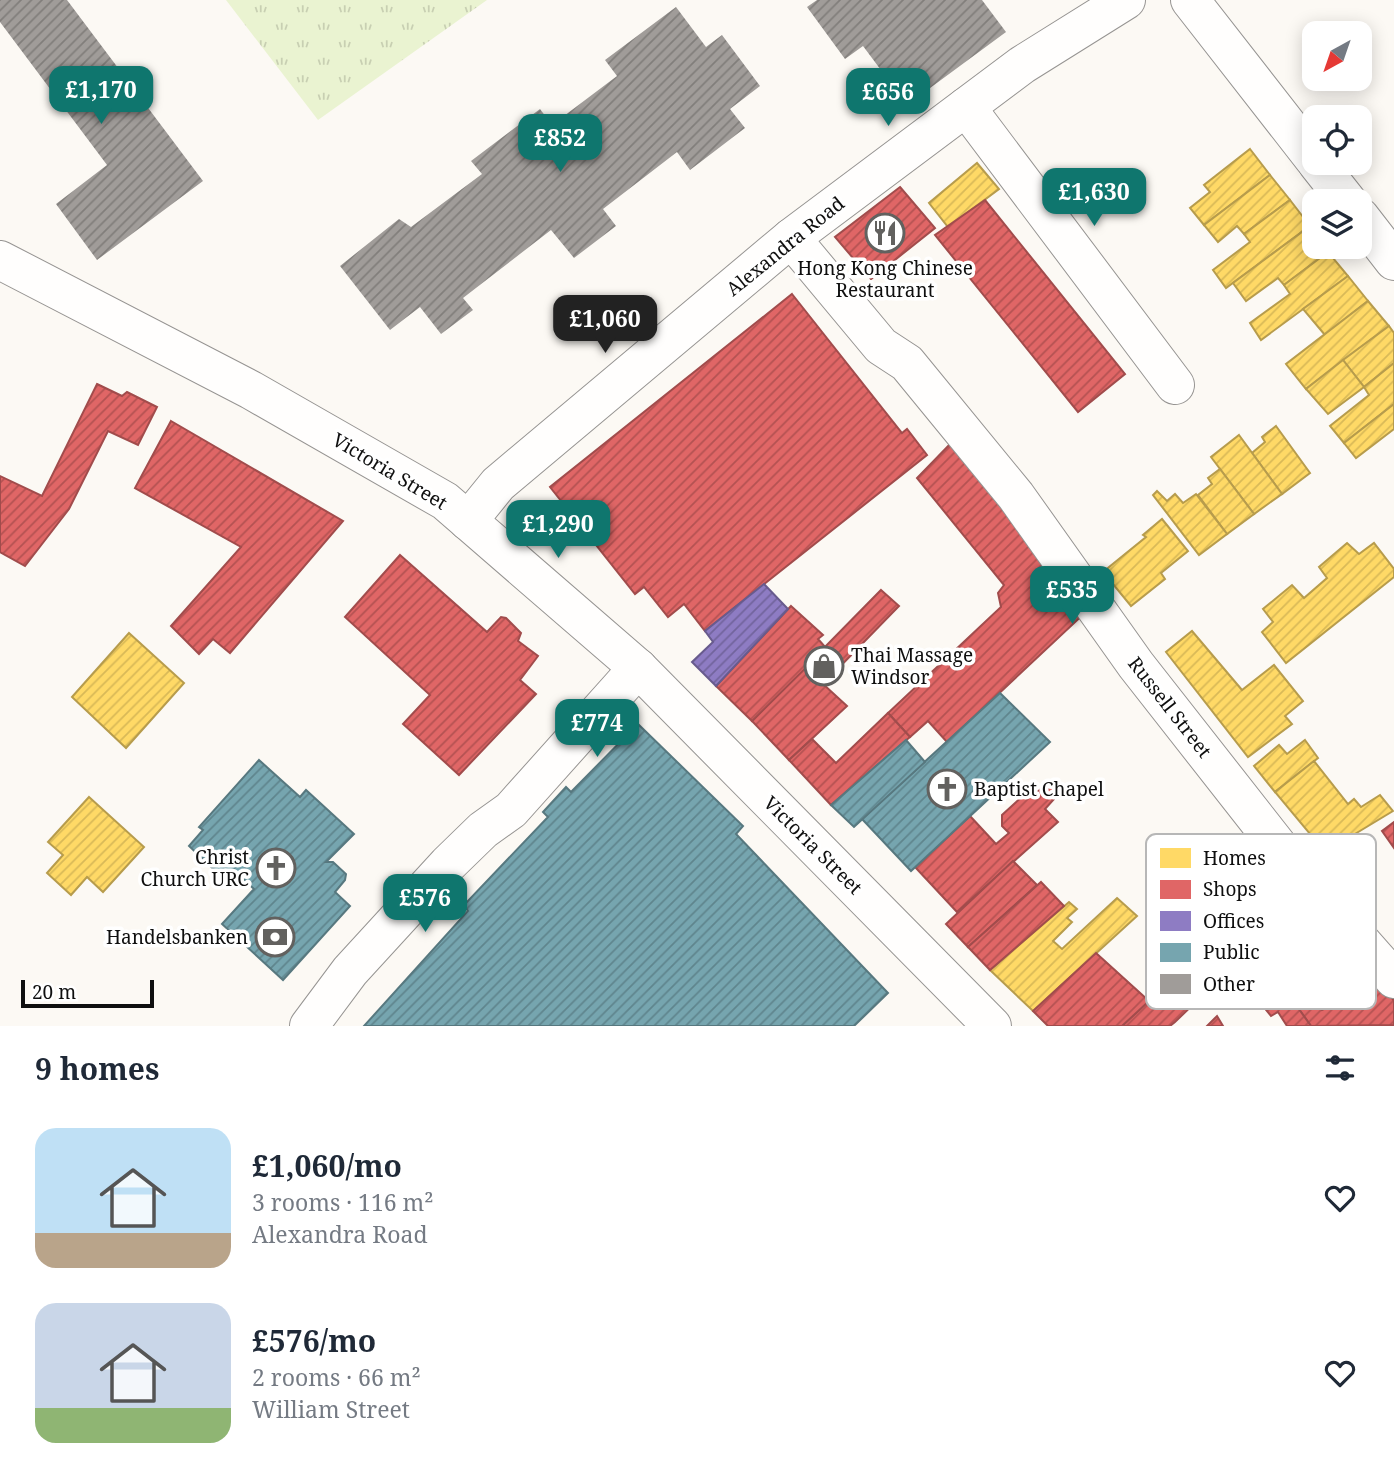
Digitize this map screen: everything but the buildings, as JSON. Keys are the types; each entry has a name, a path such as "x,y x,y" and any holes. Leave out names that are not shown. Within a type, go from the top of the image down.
{"street":[{"name":"Alexandra Road","path":"468,521 498,484 791,238 1022,65 1126,0"},
{"path":"1190,0 1302,143"},
{"path":"966,107 1175,385"},
{"path":"1327,175 1338,189"},
{"path":"1372,233 1394,261"},
{"name":"Russell Street","path":"791,238 881,346 907,363 1016,496 1136,665 1269,834"},
{"name":"Victoria Street","path":"0,260 251,390 445,501 638,668 992,1026"},
{"path":"309,1026 350,971 430,883 483,830 511,810 638,668"},
{"name":"Russell Street","path":"1376,959 1394,979"}],"green space":[{"path":"226,0 487,0 318,120"}],"place":[{"name":"Hong Kong Chinese Restaurant","path":"885,233"},
{"name":"Thai Massage Windsor","path":"824,666"},
{"name":"Baptist Chapel","path":"947,789"},
{"name":"Christ Church URC","path":"276,868"},
{"name":"Handelsbanken","path":"275,937"}]}
